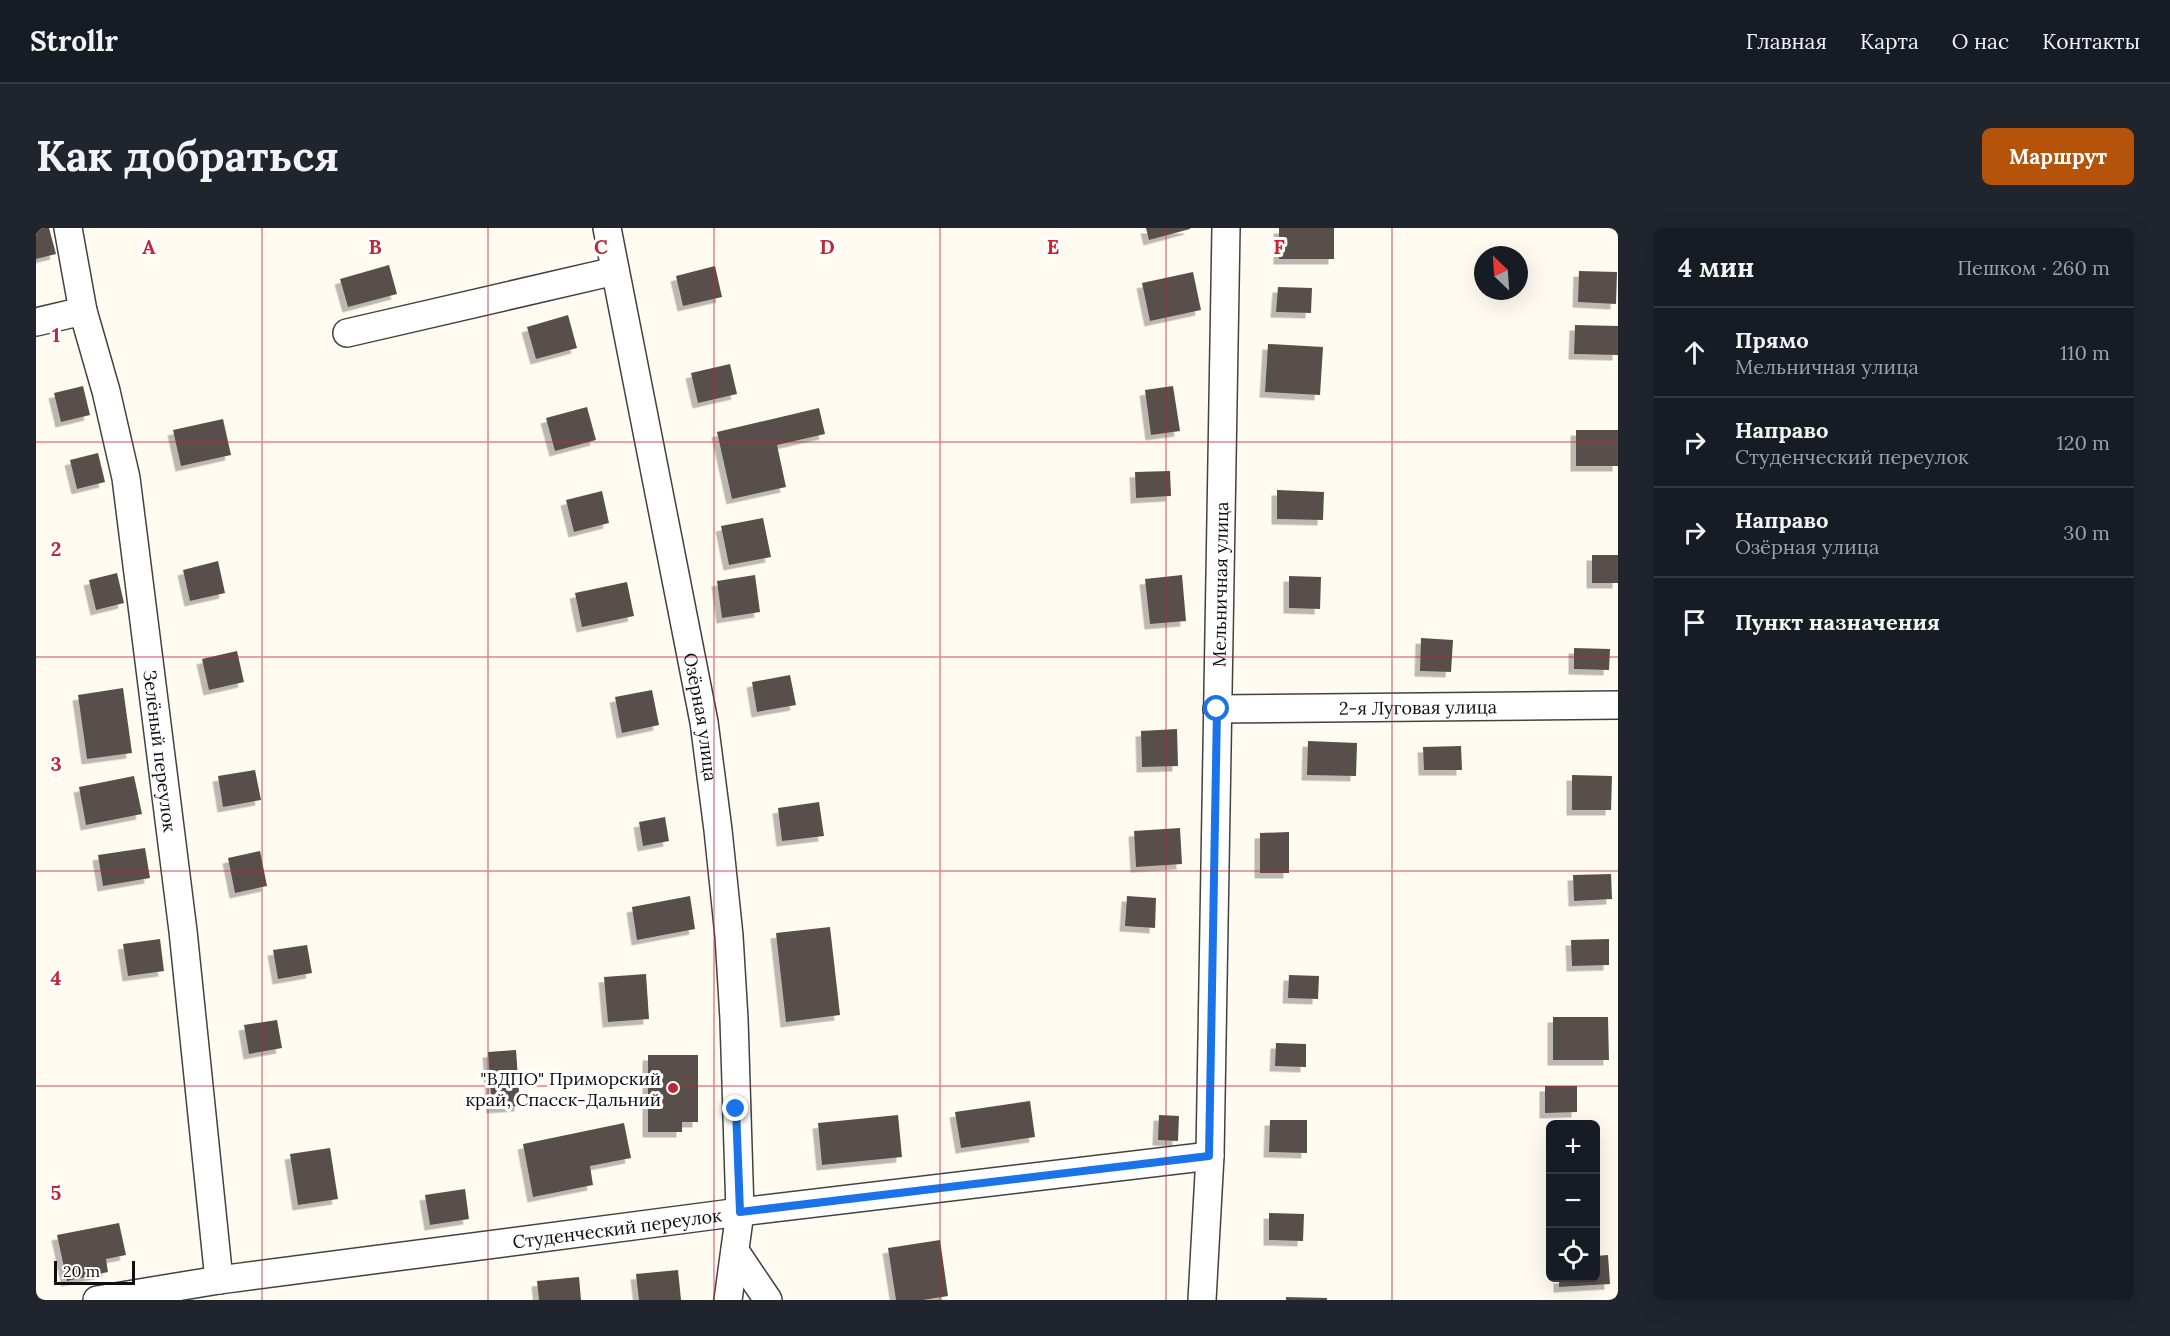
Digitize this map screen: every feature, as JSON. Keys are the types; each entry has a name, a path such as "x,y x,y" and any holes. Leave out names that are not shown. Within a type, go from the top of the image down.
{"street":[{"name":"Зелёный переулок","path":"68,228 82,311 106,391 126,478 181,919 219,1280"},
{"name":"Озёрная улица","path":"607,228 704,722 729,936 740,1212 728,1300"},
{"name":"Мельничная улица","path":"1202,1300 1209,1156 1226,228"},
{"path":"347,333 615,270"},
{"path":"36,322 82,311"},
{"name":"2-я Луговая улица","path":"1217,709 1618,705"},
{"name":"Студенческий переулок","path":"97,1300 219,1280 740,1212 1209,1156"},
{"path":"735,1251 768,1300"}],"building":[{"path":"36,228 49,228 56,254 36,259"},
{"path":"1146,228 1190,228 1190,229 1149,240"},
{"path":"1279,228 1334,228 1334,259 1279,259"},
{"path":"389,265 397,294 348,307 340,279"},
{"path":"715,266 722,297 683,306 676,276"},
{"path":"1579,271 1617,272 1616,304 1578,302"},
{"path":"1193,272 1201,310 1150,321 1142,283"},
{"path":"1278,287 1312,288 1311,313 1276,312"},
{"path":"568,315 577,348 536,359 527,327"},
{"path":"1575,325 1618,326 1618,355 1574,354"},
{"path":"1268,344 1323,347 1320,395 1265,392"},
{"path":"730,364 737,394 698,403 691,373"},
{"path":"83,386 90,415 61,422 54,393"},
{"path":"1173,386 1180,431 1151,435 1145,390"},
{"path":"587,407 596,440 555,451 546,418"},
{"path":"819,408 825,434 777,445 786,487 732,499 717,432"},
{"path":"223,419 231,455 181,466 173,430"},
{"path":"1576,430 1618,430 1618,466 1576,466"},
{"path":"98,453 105,482 77,489 70,460"},
{"path":"1170,471 1171,496 1136,498 1135,472"},
{"path":"1277,490 1324,492 1323,520 1277,519"},
{"path":"602,491 609,523 574,532 566,500"},
{"path":"763,518 771,557 729,565 721,526"},
{"path":"1592,555 1618,555 1618,583 1592,583"},
{"path":"218,561 225,593 190,601 183,570"},
{"path":"117,573 124,603 96,610 89,580"},
{"path":"755,575 760,612 722,618 717,581"},
{"path":"1182,575 1186,621 1150,624 1145,579"},
{"path":"1289,576 1321,577 1320,609 1289,608"},
{"path":"627,582 634,616 582,627 575,593"},
{"path":"1421,638 1453,640 1451,672 1420,671"},
{"path":"1574,648 1610,649 1609,670 1574,669"},
{"path":"237,651 244,682 209,690 202,659"},
{"path":"790,675 796,705 757,712 752,682"},
{"path":"123,688 132,753 87,759 78,695"},
{"path":"652,690 659,725 622,733 615,697"},
{"path":"1177,729 1178,766 1142,767 1141,731"},
{"path":"1308,741 1357,743 1356,776 1307,775"},
{"path":"1461,746 1462,770 1424,770 1423,747"},
{"path":"255,770 261,800 223,807 218,776"},
{"path":"1572,775 1612,776 1611,810 1572,810"},
{"path":"134,776 142,814 86,825 79,787"},
{"path":"819,802 824,836 782,841 778,808"},
{"path":"665,817 669,841 643,846 639,822"},
{"path":"1180,828 1182,864 1136,867 1134,831"},
{"path":"1289,832 1289,873 1260,873 1260,833"},
{"path":"145,848 150,878 103,886 98,855"},
{"path":"260,851 267,886 235,893 228,858"},
{"path":"1611,874 1612,899 1574,901 1573,875"},
{"path":"690,896 695,929 637,940 632,907"},
{"path":"1127,896 1156,898 1155,928 1125,926"},
{"path":"830,927 840,1015 786,1022 776,933"},
{"path":"160,939 164,971 128,976 123,944"},
{"path":"1609,939 1609,965 1572,966 1571,940"},
{"path":"307,945 312,973 278,979 273,950"},
{"path":"646,974 649,1019 608,1022 604,977"},
{"path":"1289,975 1319,976 1318,999 1288,998"},
{"path":"1553,1017 1608,1017 1609,1060 1553,1060"},
{"path":"277,1020 282,1048 249,1054 244,1025"},
{"path":"1276,1043 1306,1044 1306,1067 1275,1066"},
{"path":"516,1050 520,1106 492,1108 488,1052"},
{"name":"\"ВДПО\" Приморский край, Спасск-Дальний","path":"648,1055 698,1055 698,1122 682,1122 682,1132 648,1132"},
{"path":"1545,1086 1577,1086 1577,1112 1545,1113"},
{"path":"1030,1101 1035,1137 961,1148 955,1112"},
{"path":"898,1115 902,1157 822,1165 818,1123"},
{"path":"1159,1115 1179,1116 1178,1141 1158,1140"},
{"path":"1270,1120 1307,1120 1307,1153 1269,1152"},
{"path":"624,1123 631,1158 590,1166 593,1185 533,1197 523,1144"},
{"path":"330,1148 338,1199 298,1205 290,1154"},
{"path":"465,1189 469,1219 430,1225 425,1195"},
{"path":"1269,1213 1304,1214 1303,1241 1269,1240"},
{"path":"119,1223 126,1255 106,1259 108,1272 67,1281 57,1235"},
{"path":"940,1240 948,1296 923,1300 896,1300 888,1248"},
{"path":"1608,1255 1610,1284 1559,1287 1559,1282 1600,1282 1600,1256"},
{"path":"678,1270 681,1300 639,1300 636,1274"},
{"path":"579,1277 581,1300 539,1300 537,1281"},
{"path":"1286,1297 1327,1298 1327,1300 1286,1300"}],"place":[{"name":"\"ВДПО\" Приморский край, Спасск-Дальний","path":"673,1088"}],"route":[{"path":"736,1109 740,1212 1209,1156 1217,709"}]}
